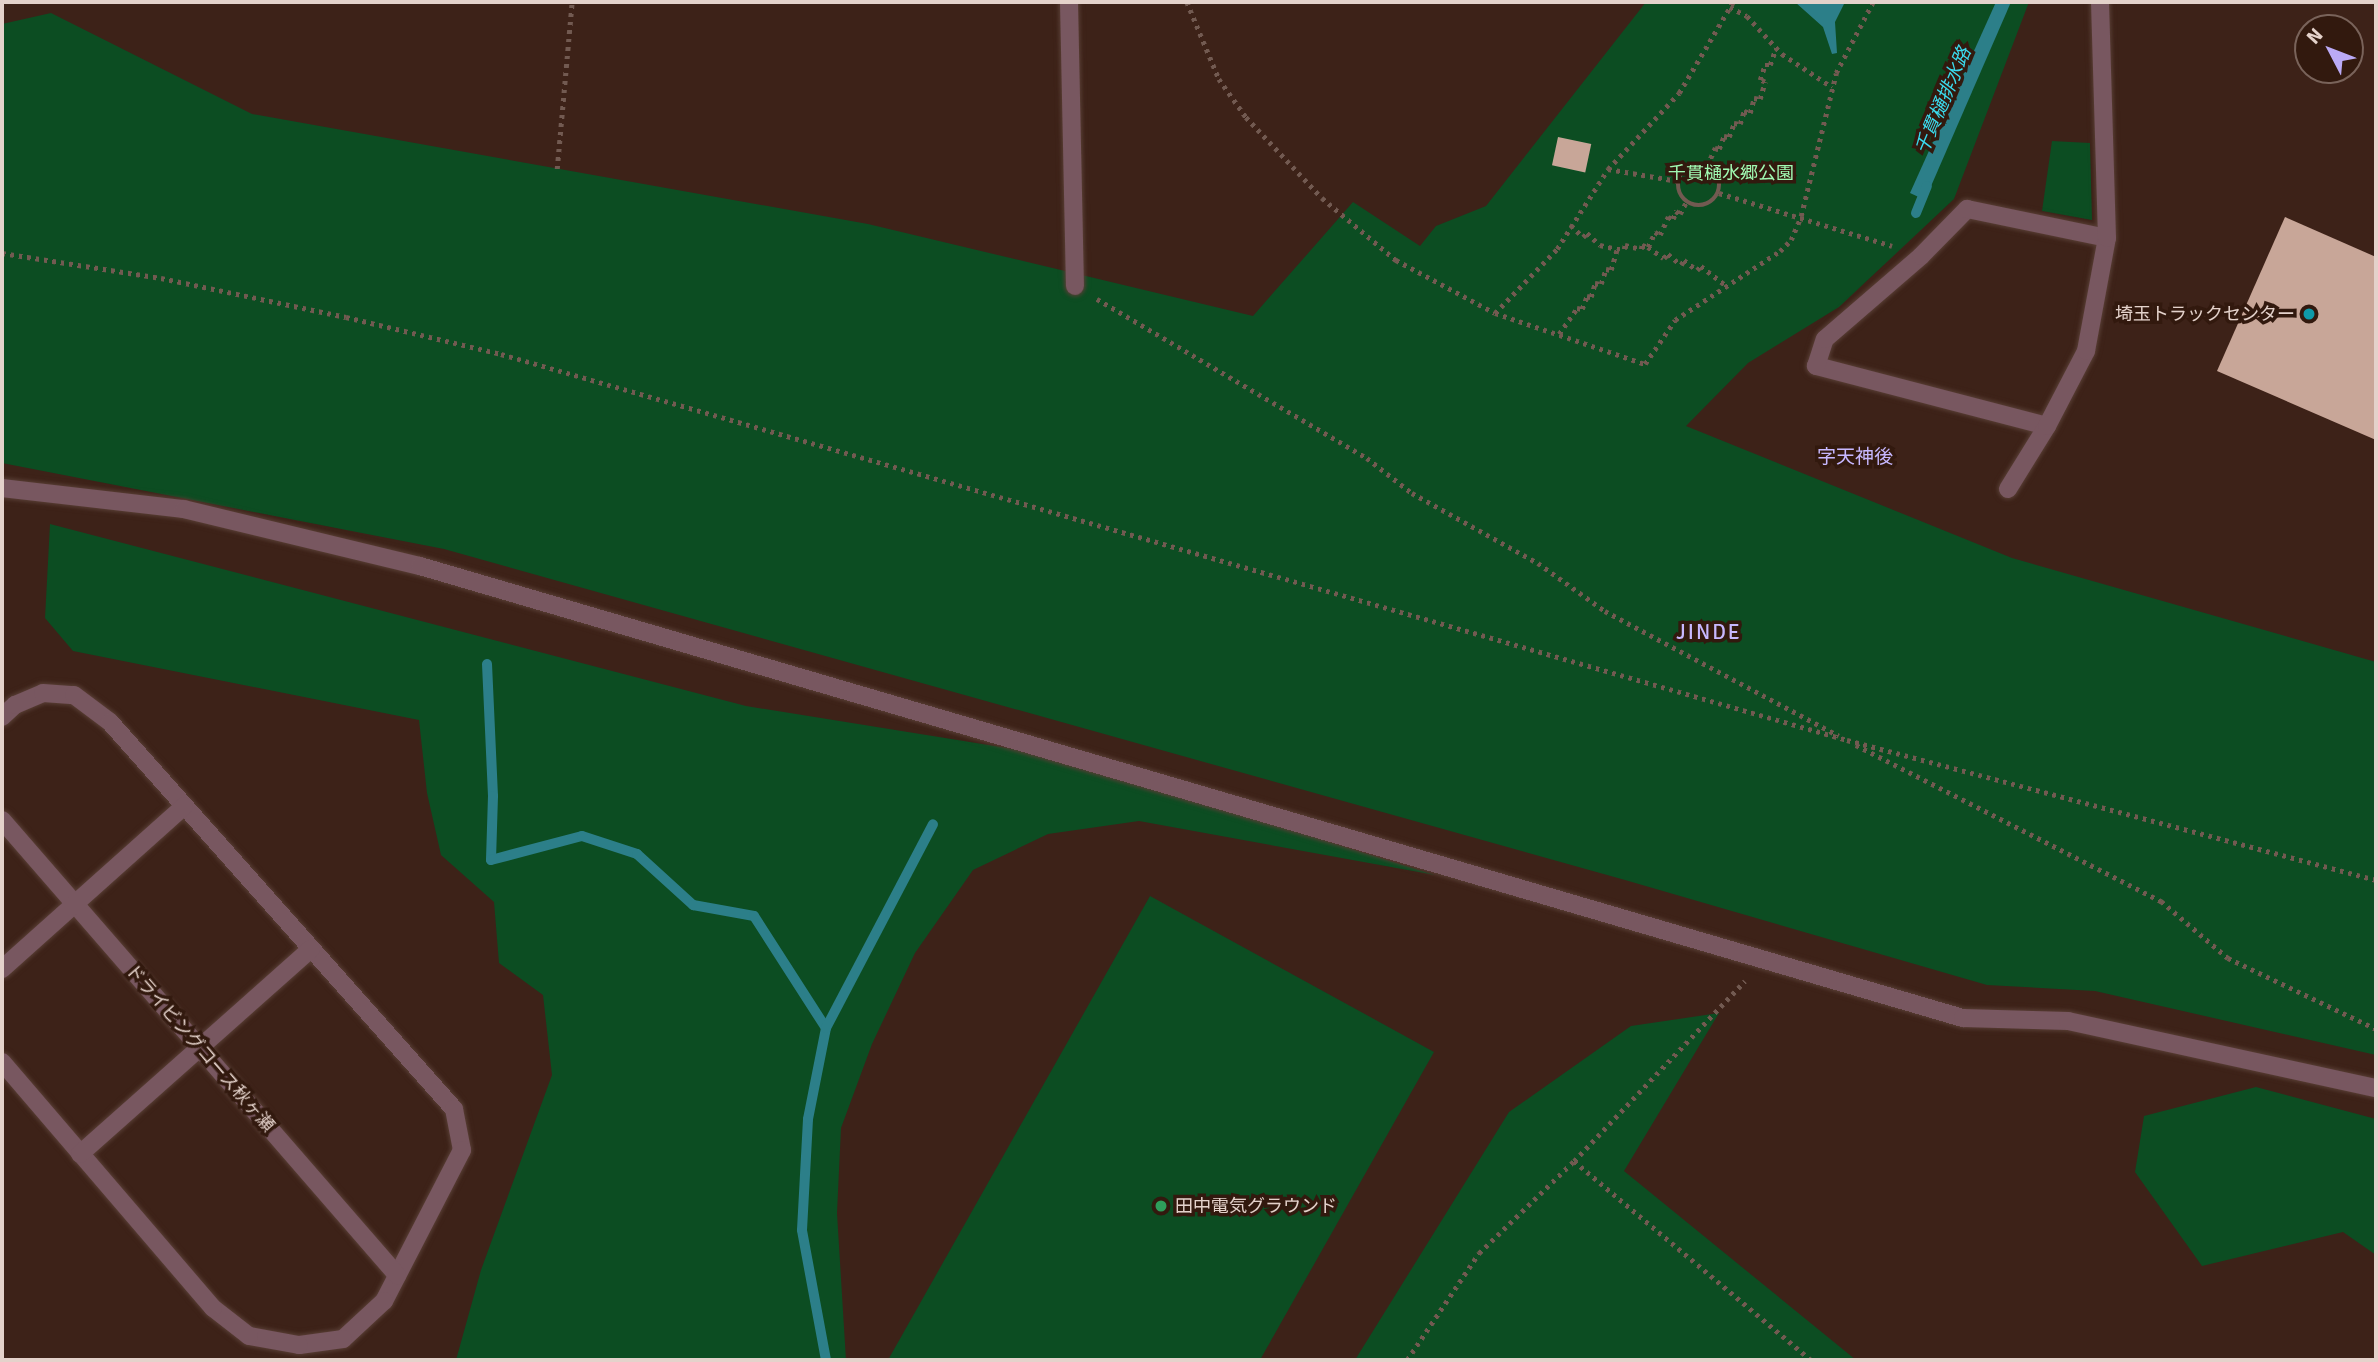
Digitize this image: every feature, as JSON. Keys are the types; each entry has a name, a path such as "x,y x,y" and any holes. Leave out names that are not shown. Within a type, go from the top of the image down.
{"street":[{"path":"1069,2 1075,286"},
{"path":"2008,489 2047,426 2085,351 2107,238 2100,2"},
{"path":"2047,426 1815,366 1825,339 1921,256 1967,209 2107,238"},
{"path":"2,488 184,509 420,566 1963,1018 2068,1021 2376,1087"},
{"path":"2,717 15,705 43,693 74,695 110,722 454,1109 462,1150 384,1301 343,1339 299,1345 249,1336 213,1308 2,1062"},
{"path":"2,969 184,806"},
{"name":"ドライビングコース秋ヶ瀬","path":"2,820 397,1275"},
{"path":"80,1154 311,949"}],"path":[{"path":"557,169 572,2"},
{"path":"1187,2 1219,79 1246,117 1322,198 1396,260 1495,313 1646,364 1675,320 1780,251 1791,240 1801,216 1836,73 1873,2"},
{"path":"1495,313 1558,249 1608,169 1679,93 1731,4 1747,16 1775,51 1832,87"},
{"path":"1708,163 1715,148 1720,149 1724,136 1729,137 1734,123 1740,124 1744,111 1750,113 1754,98 1760,99 1765,82 1760,80 1775,51"},
{"path":"1708,163 1718,176 1719,193 1708,204 1695,206 1686,202 1680,194 1678,181 1690,166 1708,163"},
{"path":"1608,169 1678,181"},
{"path":"1719,193 1801,216 1921,256"},
{"path":"1648,247 1655,232 1660,234 1668,217 1673,219 1676,211 1680,214 1686,202"},
{"path":"1573,227 1583,237 1587,233 1600,245 1617,249 1624,249 1625,245 1641,249 1642,245 1664,258 1668,254 1681,265 1684,260 1698,270 1701,266 1725,285"},
{"path":"1559,335 1577,308 1582,309 1587,296 1591,297 1595,283 1601,284 1606,269 1611,270 1617,249"},
{"path":"2,253 174,281 346,317 501,354 1847,740 2376,880"},
{"path":"1075,286 1367,458 1412,493 1538,563 1605,611 1847,740 2161,901 2228,957 2376,1029"},
{"path":"1406,1360 1479,1253 1574,1161 1765,960"},
{"path":"1574,1161 1811,1360"}],"green space":[{"name":"千貫樋水郷公園","path":"1646,2 2029,2 1954,199 1839,307 1748,363 1686,426 2012,558 2376,662 2376,1055 2095,991 1987,985 1625,880 444,549 2,463 2,24 51,13 252,114 868,224 1253,316 1353,202 1420,246 1436,226 1486,206"},
{"path":"2052,141 2090,143 2092,220 2042,211"},
{"path":"50,524 746,706 1051,755 1435,875 1139,821 1048,834 973,870 915,953 872,1044 841,1128 837,1213 846,1360 456,1360 481,1270 552,1075 543,995 499,963 494,902 441,855 427,793 419,720 73,651 45,618"},
{"name":"田中電気グラウンド","path":"1150,896 1434,1052 1260,1360 888,1360"},
{"path":"1719,1013 1624,1171 1856,1360 1355,1360 1509,1112 1631,1026"},
{"path":"2256,1087 2376,1119 2376,1255 2343,1232 2202,1266 2135,1172 2144,1116"}],"water":[{"path":"1795,2 1845,2 1835,22 1837,53 1832,54 1823,27"},
{"path":"1996,2 2011,2 1925,200 1910,193"}],"building":[{"path":"1558,137 1591,144 1585,172 1552,165"},
{"name":"埼玉トラックセンター","path":"2285,217 2376,257 2376,440 2217,371"}],"waterway":[{"name":"千貫樋排水路","path":"1916,213 1927,186"},
{"path":"487,664 493,796 491,860 582,836 637,854 693,905 754,916 826,1028"},
{"path":"826,1360 802,1230 808,1119 826,1028 933,824"}],"place":[{"name":"埼玉トラックセンター","path":"2309,314"},
{"name":"田中電気グラウンド","path":"1161,1206"}],"district":[{"name":"字天神後","path":"1855,458"},
{"name":"JINDE","path":"1709,632"}]}
